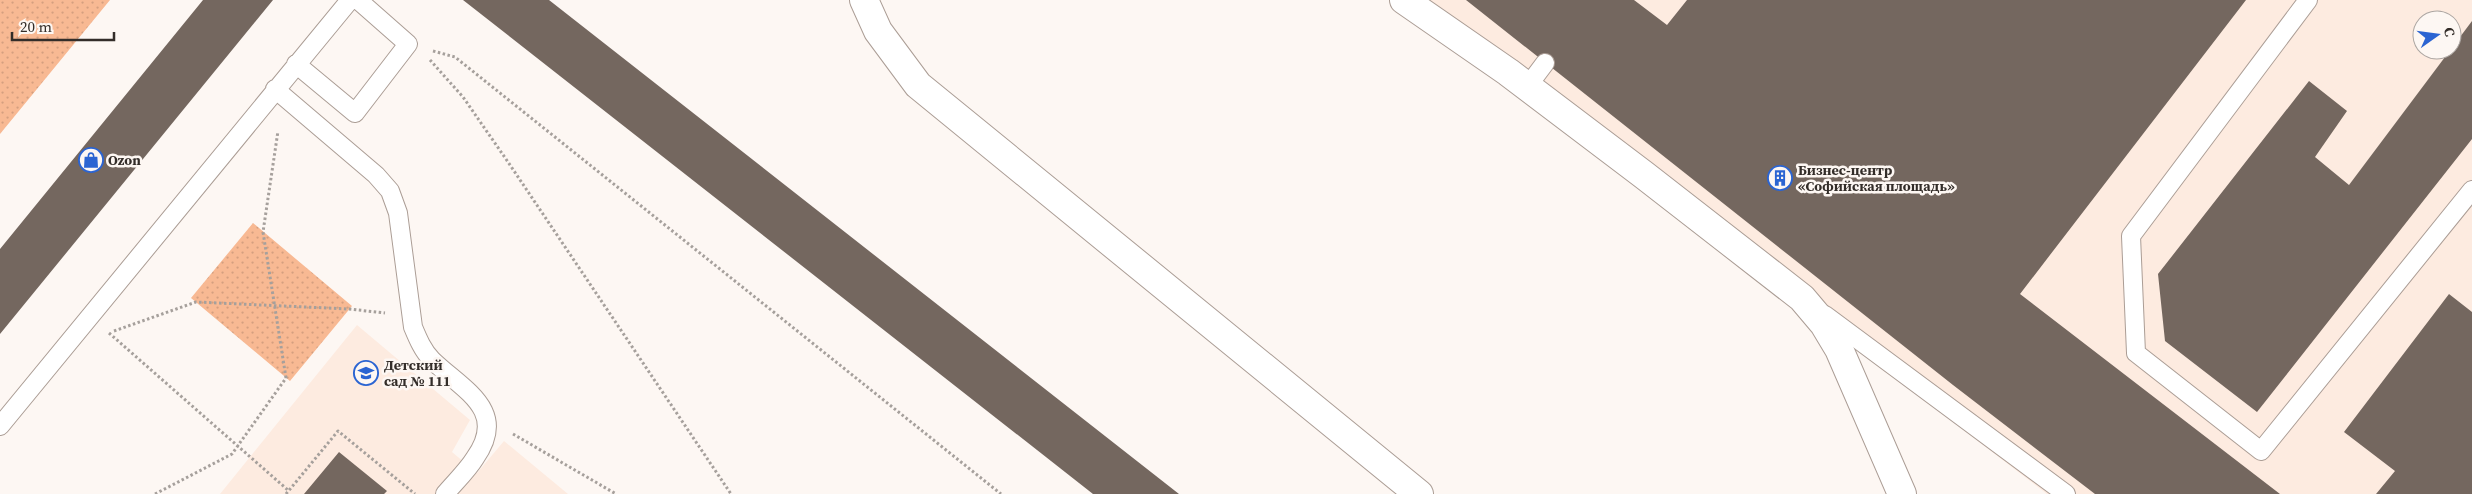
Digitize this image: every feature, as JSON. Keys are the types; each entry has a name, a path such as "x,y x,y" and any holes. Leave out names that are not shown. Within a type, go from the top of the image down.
{"street":[{"path":"864,0 878,31 918,86 1419,494"},
{"path":"1404,0 1528,87 1802,298 1824,324 1839,349 1902,494"}],"lane":[{"path":"0,426 90,316 279,93 296,64 350,0"},
{"path":"296,64 355,113 408,44 358,0"},
{"path":"2308,0 2131,236 2136,353 2261,451 2472,190"},
{"path":"1528,87 1545,62"},
{"path":"279,93 376,175 390,191 398,214 411,316 419,343 431,359 477,398 487,414 488,432 476,458 445,494"},
{"path":"1802,298 2066,494"}],"path":[{"path":"408,44 427,57 463,98 731,494"},
{"path":"408,44 455,56 1001,494"},
{"path":"155,494 232,454 286,378 263,232 279,93"},
{"path":"109,333 196,302 349,309 411,316"},
{"path":"90,316 288,492 338,431 415,494"},
{"path":"487,414 509,431 616,494"}],"shaded area":[{"path":"0,0 110,0 0,134"},
{"path":"1422,0 2472,0 2472,494 2047,494 1845,339"},
{"path":"253,223 352,306 290,381 191,298"},
{"name":"Детский сад № 111","path":"357,325 470,420 452,452 477,473 504,441 568,494 220,494"}],"building":[{"path":"203,0 273,0 0,334 0,249"},
{"path":"463,0 549,0 1179,494 1093,494"},
{"path":"1466,0 1634,0 1667,25 1687,0 2246,0 2020,294 2280,494 2095,494 1953,385"},
{"path":"2472,21 2472,139 2257,412 2165,341 2158,274 2309,81 2347,111 2315,157 2349,185 2443,60 2462,60 2462,34"},
{"path":"2449,294 2472,312 2472,494 2376,494 2395,471 2344,432"},
{"path":"339,452 387,491 384,494 304,494"}],"place":[{"name":"Ozon","path":"91,160"},
{"name":"Бизнес-центр «Софийская площадь»","path":"1780,178"},
{"name":"Детский сад № 111","path":"366,373"}]}
